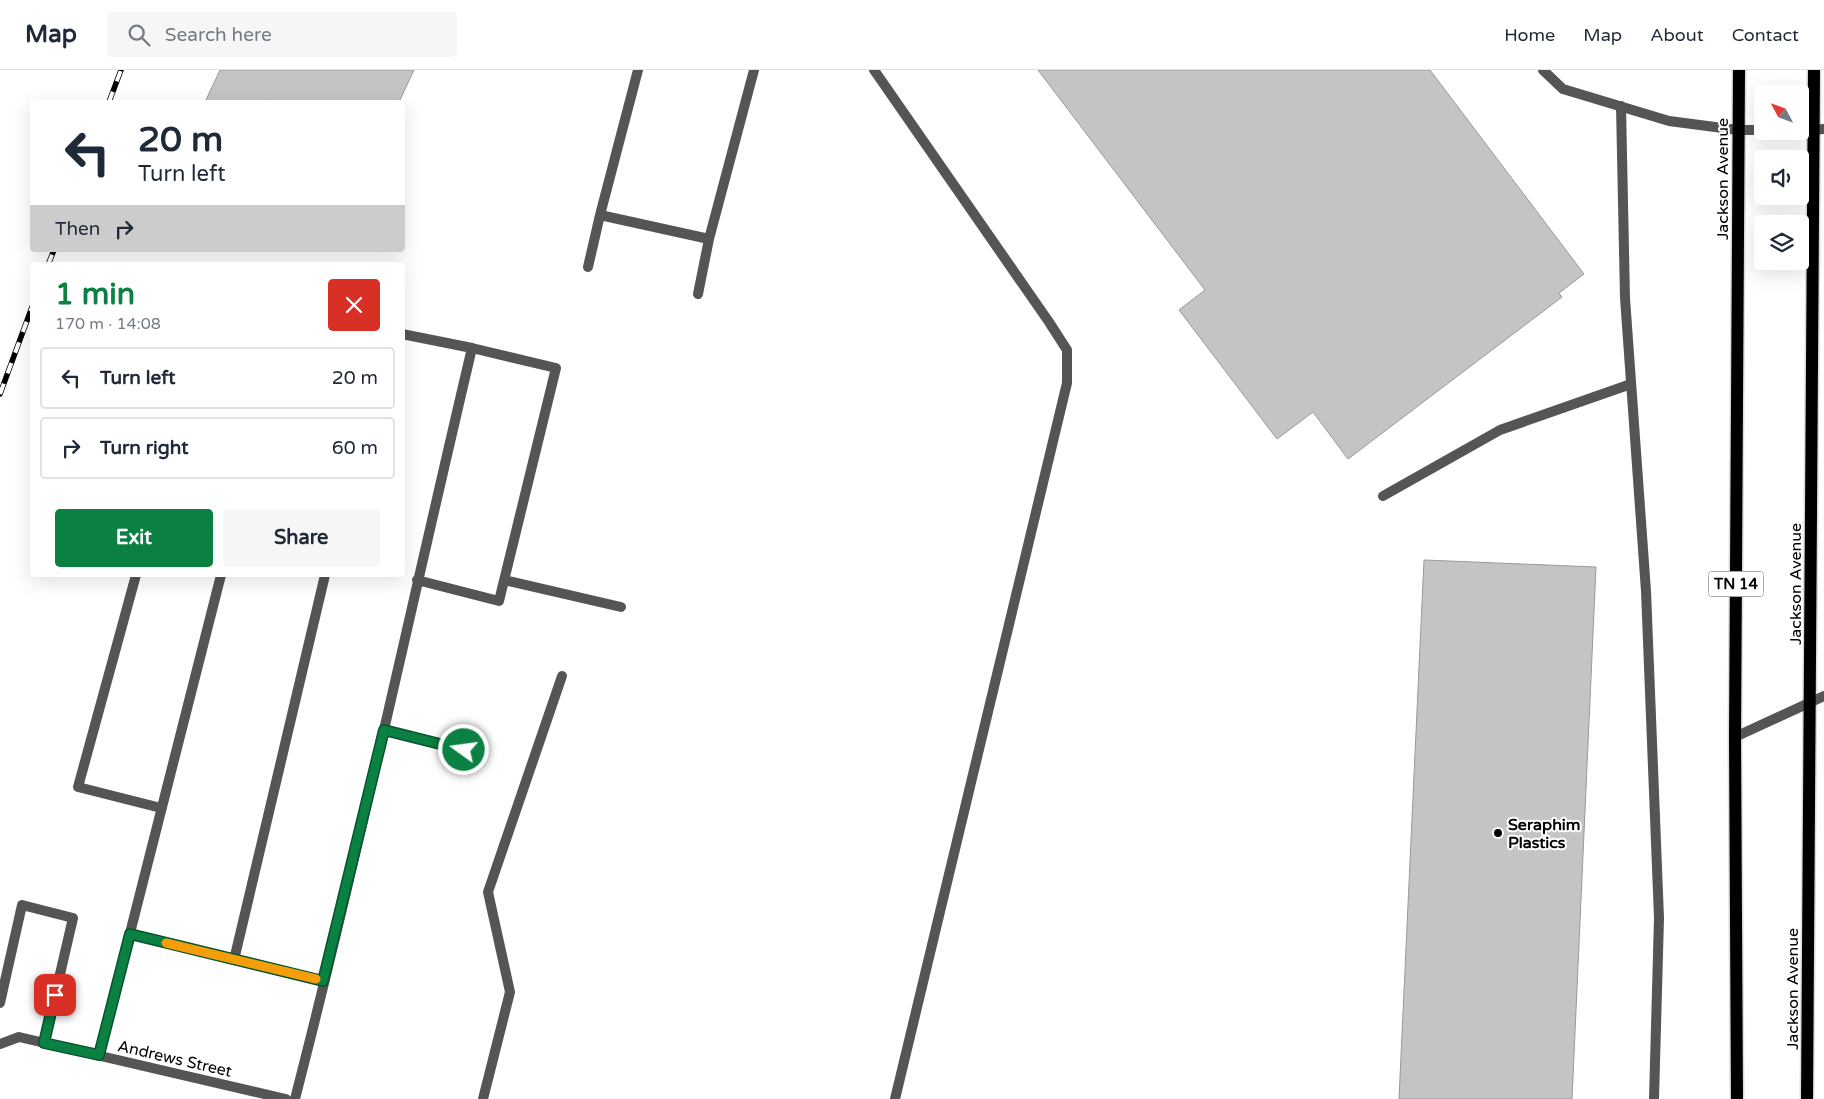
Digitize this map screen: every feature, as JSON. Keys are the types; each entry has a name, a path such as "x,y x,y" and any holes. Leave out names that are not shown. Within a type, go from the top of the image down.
{"main road":[{"name":"Jackson Avenue","path":"1737,1099 1735,737 1739,70"},
{"name":"Jackson Avenue","path":"1807,1099 1810,702 1819,130 1814,70"}],"street":[{"path":"588,267 638,70"},
{"path":"698,294 709,239 754,70"},
{"path":"874,70 1067,350 1067,383 895,1099"},
{"path":"1543,70 1563,89 1670,121 1738,130 1754,130"},
{"path":"1621,106 1625,298 1646,590 1659,918 1654,1099"},
{"path":"600,215 709,239"},
{"path":"405,335 556,368 499,600 417,580"},
{"path":"294,1099 384,730 417,580 472,348"},
{"path":"1383,496 1500,430 1631,384"},
{"path":"135,577 78,787 162,808"},
{"path":"99,1055 220,577"},
{"path":"234,960 325,577"},
{"path":"504,580 621,607"},
{"path":"483,1099 510,992 488,892 562,676"},
{"path":"1735,737 1824,696"},
{"path":"384,730 464,750"},
{"path":"0,1003 22,905 73,918 44,1043"},
{"path":"130,934 323,981"},
{"name":"Andrews Street","path":"0,1044 19,1037 286,1099"}],"building":[{"path":"220,70 414,70 400,100 206,100"},
{"path":"1038,70 1430,70 1584,274 1559,293 1562,297 1348,459 1313,412 1277,439 1179,310 1205,290"},
{"name":"Seraphim Plastics","path":"1424,560 1596,567 1572,1099 1399,1099"}],"railway":[{"path":"110,100 121,70"},
{"path":"49,262 53,252"},
{"path":"0,394 30,312"}],"slow traffic":[{"path":"166,943 316,979"}],"place":[{"name":"Seraphim Plastics","path":"1498,833"}],"route":[{"path":"55,995 44,1043 99,1055 130,934 323,981 384,730 464,750"}]}
